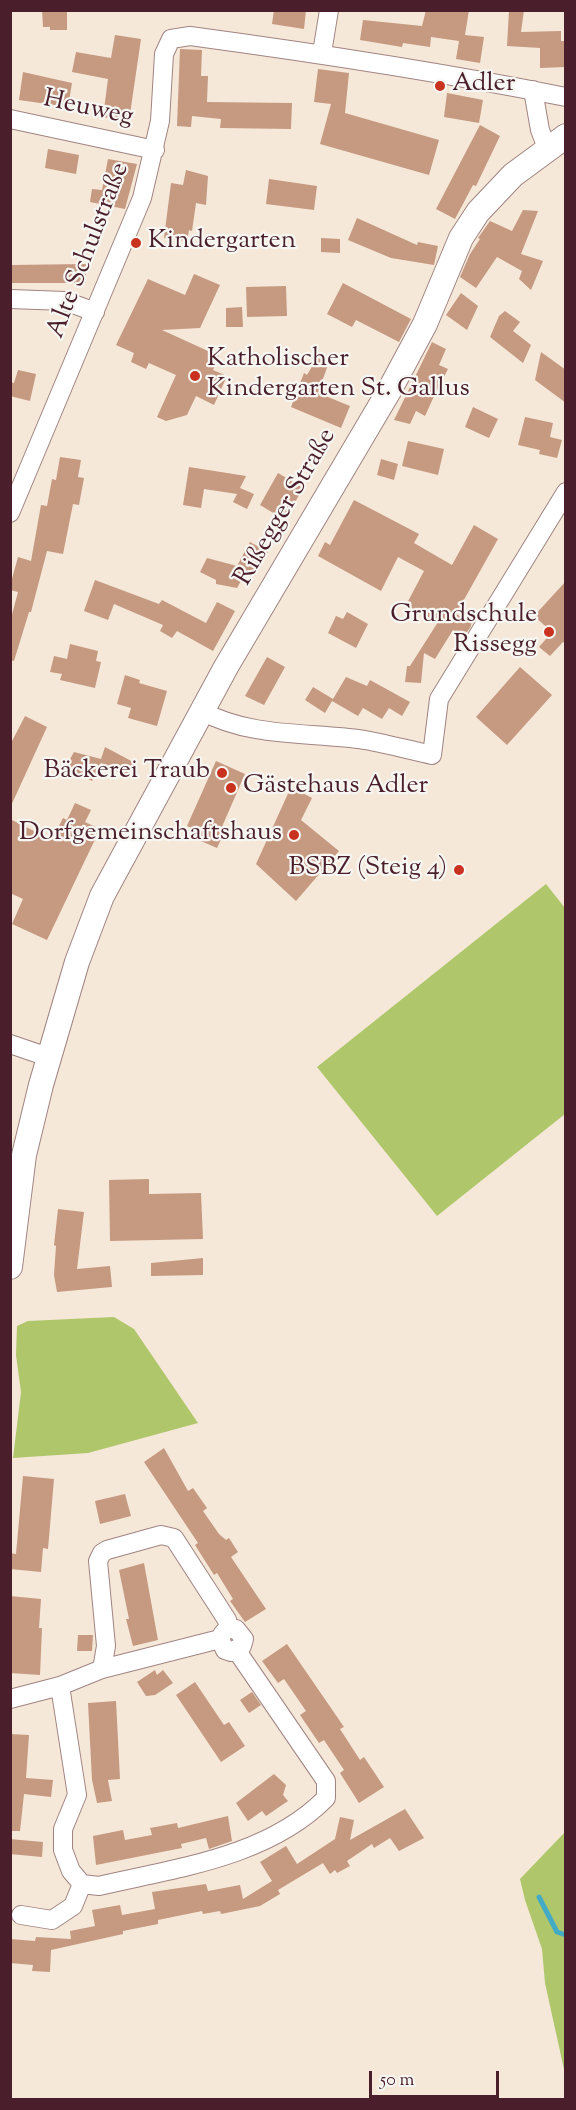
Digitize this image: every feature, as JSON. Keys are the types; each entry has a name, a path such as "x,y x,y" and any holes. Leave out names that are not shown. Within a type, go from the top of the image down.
{"street":[{"path":"322,53 329,10"},
{"name":"Alte Schulstraße","path":"10,513 17,482 95,312 142,198 155,150 160,120 164,54 171,39 190,36 322,53 566,97"},
{"path":"533,90 540,130 556,142"},
{"name":"Heuweg","path":"10,119 155,150"},
{"name":"Rißegger Straße","path":"10,1267 24,1155 48,1057 77,962 102,896 202,711 389,391 425,324 461,238 496,191 556,142"},
{"path":"10,299 64,301 95,312"},
{"path":"202,711 220,721 242,727 366,741 432,755 439,699 566,492"},
{"path":"10,1044 48,1057"},
{"path":"60,1686 77,1795 63,1829 63,1850 70,1871 82,1884 99,1886 226,1856 309,1815 326,1798 326,1780 237,1651 225,1650 224,1634 227,1620 174,1538 161,1535 102,1553 98,1561 106,1646 102,1669"},
{"path":"10,1699 60,1686 102,1669 224,1634"},
{"path":"21,1915 52,1920 73,1906 82,1884"}],"green space":[{"path":"546,884 565,908 565,1114 437,1216 317,1067"},
{"path":"114,1317 134,1329 198,1423 88,1453 13,1458 21,1392 16,1355 17,1326 28,1321"},
{"path":"565,1832 565,2074 545,1983 542,1949 520,1879"}],"building":[{"path":"42,10 67,10 67,30 50,30 50,27 43,27"},
{"path":"274,10 306,10 304,29 272,24"},
{"path":"426,10 469,10 465,35 484,37 480,63 456,59 459,41 431,37 430,47 403,43 402,47 360,40 363,20 422,26"},
{"path":"509,10 524,10 521,32 561,31 561,41 566,41 566,67 540,68 540,48 507,46"},
{"path":"115,35 141,39 129,121 103,117 108,79 72,72 76,52 111,58"},
{"path":"180,49 202,50 201,76 208,76 207,102 292,103 291,129 220,128 221,119 192,116 191,127 177,126"},
{"path":"318,69 349,73 345,113 439,140 429,175 320,144 331,104 314,102"},
{"path":"23,72 72,83 68,107 19,100"},
{"path":"447,93 483,100 479,123 444,117"},
{"path":"480,125 500,136 476,186 473,185 455,219 436,209"},
{"path":"48,149 79,155 76,174 45,168"},
{"path":"108,159 137,164 125,209 90,202 92,189 102,190"},
{"path":"186,170 208,176 206,205 196,203 192,231 189,230 187,241 164,238 171,183 183,185"},
{"path":"269,179 317,186 314,210 266,204"},
{"path":"523,210 538,211 521,254 543,261 531,290 519,279 522,271 497,257 476,288 460,277 470,254 480,239 478,238 490,221 512,231"},
{"path":"357,218 417,245 418,242 438,246 434,265 391,258 348,240"},
{"path":"321,238 340,239 340,253 321,252"},
{"path":"86,264 86,283 10,283 10,265"},
{"path":"194,274 220,285 200,328 162,330 219,356 213,370 227,376 214,405 196,396 187,415 166,421 157,417 176,375 149,363 146,369 131,362 134,353 116,345 148,279 185,295"},
{"path":"343,283 411,319 399,342 356,320 352,327 327,314"},
{"path":"286,286 287,316 247,317 246,287"},
{"path":"461,293 478,306 467,330 446,315"},
{"path":"242,307 243,327 226,327 226,308"},
{"path":"505,311 520,322 513,331 531,345 523,363 490,337 499,316"},
{"path":"432,342 446,349 439,365 448,369 425,416 416,411 410,424 394,420"},
{"path":"541,352 566,370 566,403 535,380"},
{"path":"317,358 329,362 318,393 350,406 341,428 291,407 304,373 307,375"},
{"path":"18,370 36,374 30,401 10,396 10,382 14,383"},
{"path":"473,407 498,419 489,438 465,427"},
{"path":"525,417 553,423 550,437 562,440 557,458 539,454 540,450 518,445"},
{"path":"408,441 444,449 438,475 402,466"},
{"path":"60,457 81,460 78,477 84,478 79,505 73,504 63,554 47,551 31,612 29,612 14,661 10,660 10,622 18,592 10,590 10,586 18,557 31,561 41,505 47,506 52,479 56,480"},
{"path":"381,459 398,464 394,480 377,475"},
{"path":"189,467 246,476 240,488 254,494 247,509 233,502 237,494 204,489 201,508 183,505"},
{"path":"278,473 303,488 285,520 260,505"},
{"path":"354,500 419,534 414,543 452,565 474,525 498,539 456,614 472,622 470,628 464,636 453,630 435,659 424,653 421,683 405,682 407,666 410,666 438,622 406,605 424,571 398,557 381,591 318,556 325,542 330,545"},
{"path":"250,542 268,552 255,576 246,572 237,588 216,584 216,580 200,572 207,558 237,566"},
{"path":"95,580 159,604 162,600 206,623 217,602 235,611 213,651 177,631 172,638 160,631 163,625 114,604 108,620 84,611"},
{"path":"566,581 566,644 563,642 550,656 539,647 552,632 534,616"},
{"path":"347,612 368,624 356,648 328,633 336,616 343,619"},
{"path":"70,644 98,651 96,661 101,662 95,688 60,680 62,674 50,672 54,656 67,659"},
{"path":"267,657 285,667 264,705 245,696"},
{"path":"520,667 552,695 507,745 476,717"},
{"path":"125,675 140,680 139,683 167,691 157,726 128,718 131,708 117,704"},
{"path":"346,677 367,686 370,680 410,702 402,716 389,708 382,719 363,708 358,716 332,701 325,713 305,700 313,687 333,699"},
{"path":"25,716 47,727 10,808 10,745"},
{"path":"105,747 135,763 128,777 101,763 92,781 65,768 74,752 101,759"},
{"path":"216,761 245,774 221,829 225,831 217,848 194,838 197,830 187,826"},
{"name":"Dorfgemeinschaftshaus","path":"291,787 312,798 301,820 339,851 296,901 256,864"},
{"path":"75,803 91,810 85,822 100,829 47,940 12,924 23,899 10,893 10,819 52,840 63,818 67,820"},
{"path":"149,1179 149,1194 201,1193 203,1239 110,1241 109,1180"},
{"path":"58,1209 84,1212 77,1269 110,1266 112,1287 57,1292 54,1275 56,1246 54,1245"},
{"path":"203,1258 203,1275 151,1276 151,1263"},
{"path":"164,1448 188,1491 193,1488 207,1508 203,1511 219,1534 226,1540 229,1538 238,1552 231,1557 266,1609 245,1622 230,1601 233,1599 217,1573 214,1575 195,1545 198,1543 144,1462"},
{"path":"23,1476 54,1479 48,1549 43,1548 41,1572 10,1569 10,1553 16,1554"},
{"path":"125,1494 131,1516 100,1524 95,1501"},
{"path":"144,1563 158,1640 133,1646 126,1619 129,1619 119,1570"},
{"path":"10,1596 41,1599 40,1675 10,1673"},
{"path":"78,1635 93,1635 92,1651 77,1651"},
{"path":"287,1644 344,1727 340,1729 360,1760 364,1757 384,1787 359,1803 340,1773 344,1770 324,1740 319,1743 300,1715 306,1711 284,1679 278,1683 262,1661"},
{"path":"155,1670 157,1675 163,1670 173,1683 155,1695 146,1696 137,1682"},
{"path":"195,1682 224,1725 229,1722 245,1746 221,1762 176,1695"},
{"path":"252,1692 261,1705 249,1713 240,1700"},
{"path":"116,1701 120,1779 108,1780 112,1801 97,1803 92,1780 88,1703"},
{"path":"10,1734 29,1735 26,1778 53,1780 51,1797 24,1794 20,1831 10,1831"},
{"path":"274,1774 286,1785 283,1795 288,1801 266,1816 262,1811 248,1821 236,1803"},
{"path":"405,1809 424,1838 399,1851 390,1838 374,1848 372,1844 347,1861 350,1866 337,1873 335,1870 330,1874 323,1863 278,1890 280,1894 260,1906 221,1914 220,1911 203,1914 202,1911 158,1920 158,1924 123,1931 123,1934 51,1950 50,1972 32,1971 33,1965 10,1963 10,1939 35,1941 36,1937 71,1939 70,1931 95,1926 92,1910 120,1905 122,1915 155,1909 152,1892 206,1884 208,1891 240,1885 243,1899 272,1881 260,1862 286,1846 297,1864 335,1839 340,1817 354,1820 350,1840"},
{"path":"228,1816 232,1841 209,1849 206,1838 181,1844 182,1848 96,1865 93,1836 123,1830 125,1840 152,1835 150,1828 177,1823 178,1828"},
{"path":"10,1839 43,1842 42,1857 10,1854"}],"waterway":[{"path":"539,1897 557,1932 566,1935"}],"place":[{"name":"Adler","path":"440,86"},
{"name":"Kindergarten","path":"136,243"},
{"name":"Katholischer Kindergarten St. Gallus","path":"195,376"},
{"name":"Grundschule Rissegg","path":"549,632"},
{"name":"Bäckerei Traub","path":"222,773"},
{"name":"Gästehaus Adler","path":"231,788"},
{"name":"Dorfgemeinschaftshaus","path":"294,835"},
{"name":"BSBZ (Steig 4)","path":"459,870"}]}
